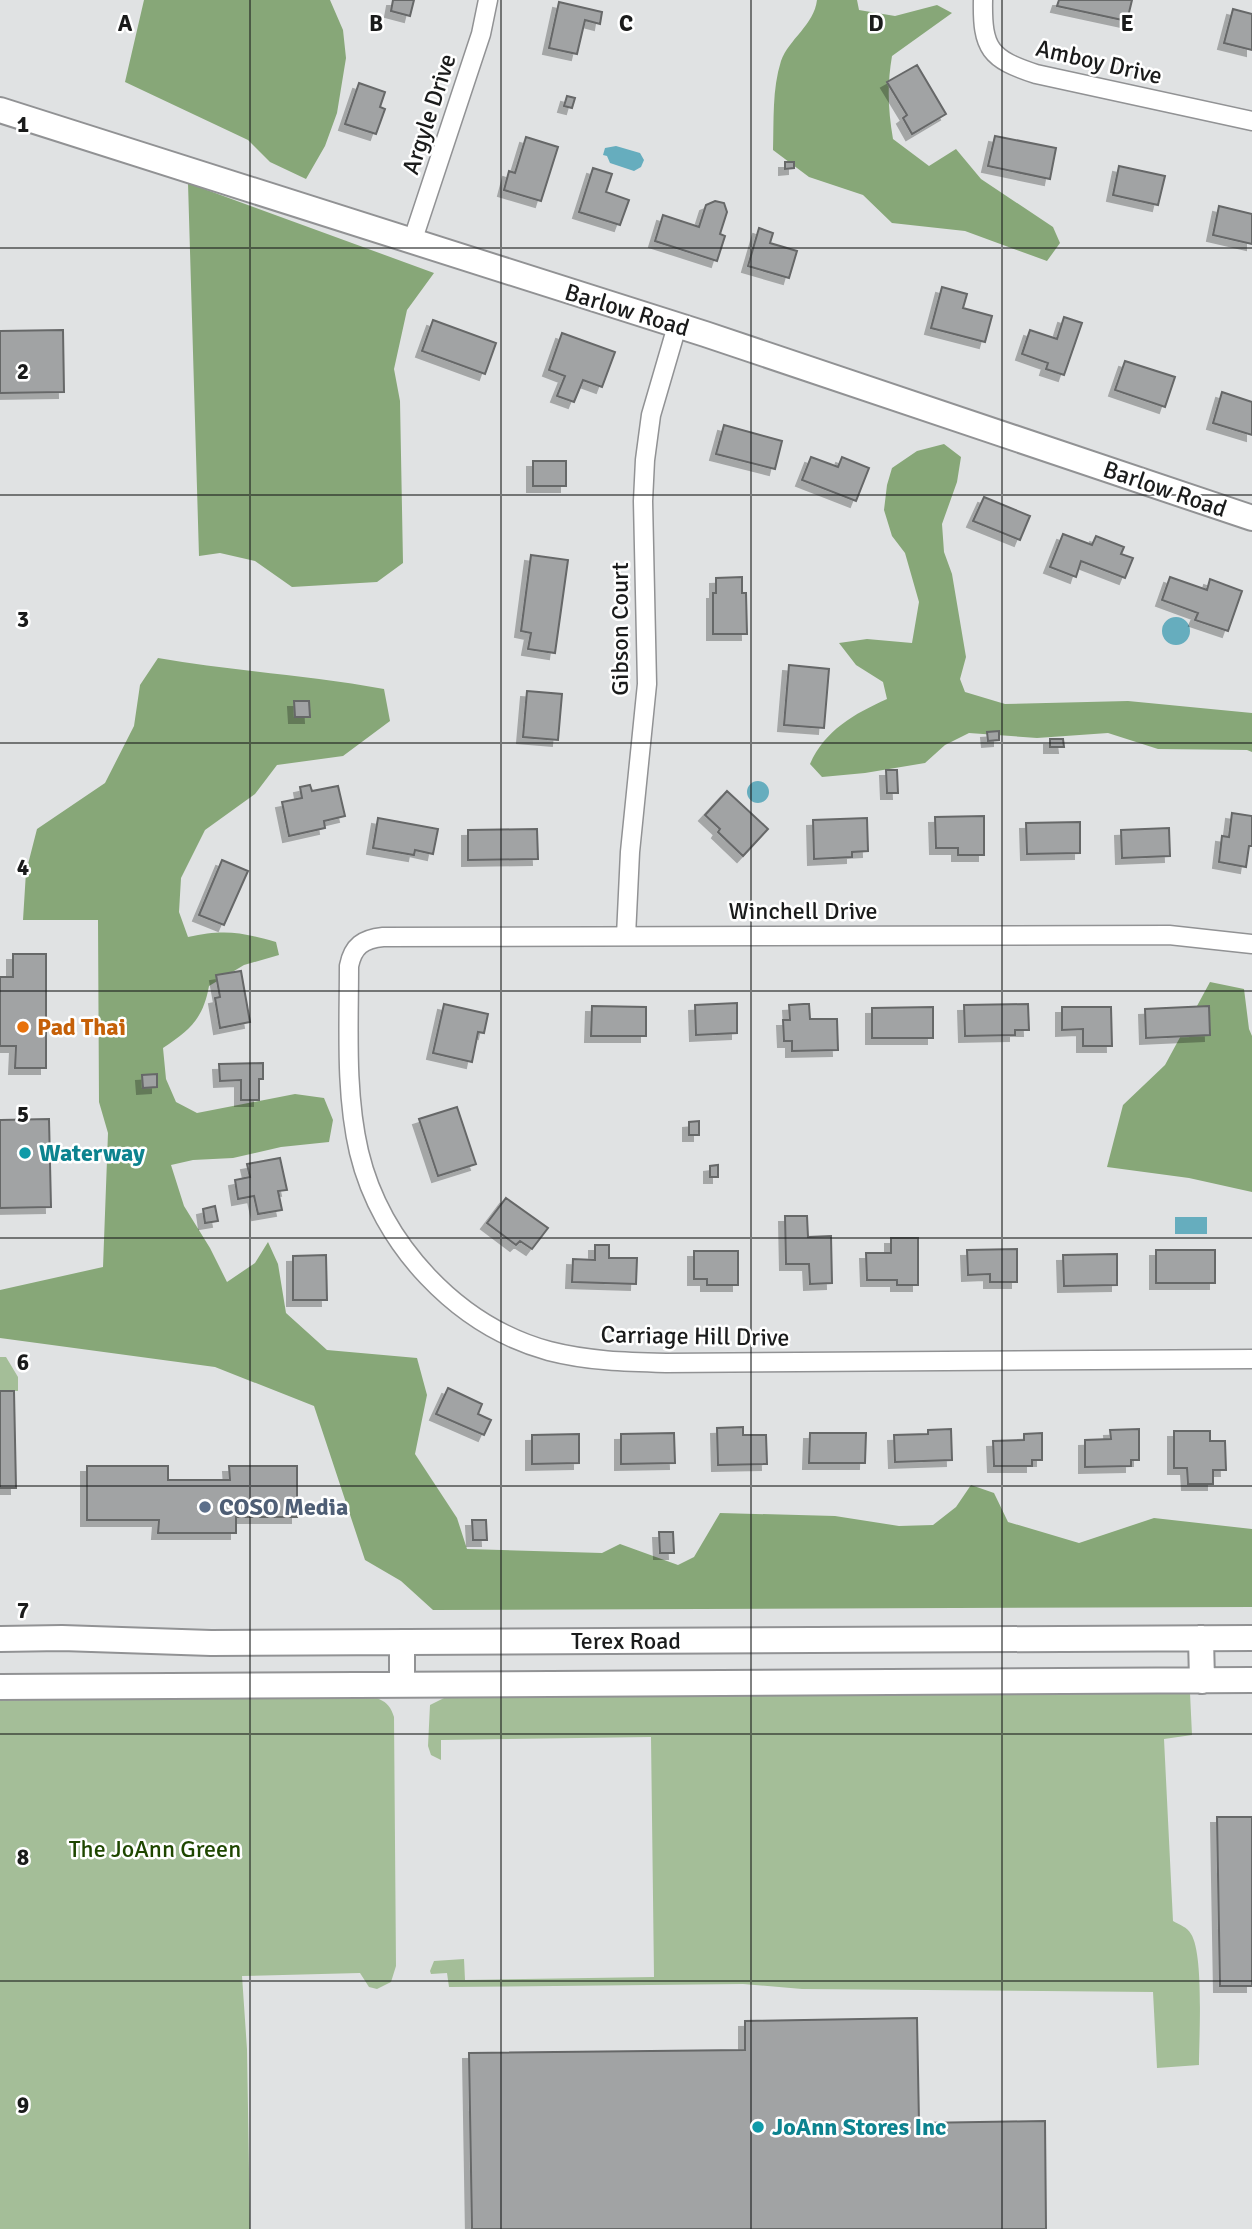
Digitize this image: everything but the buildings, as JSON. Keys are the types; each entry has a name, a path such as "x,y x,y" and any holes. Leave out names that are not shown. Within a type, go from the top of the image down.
{"street":[{"name":"Argyle Drive","path":"412,242 481,34 488,0"},
{"name":"Amboy Drive","path":"983,0 982,29 995,53 1008,65 1036,74 1252,121"},
{"name":"Barlow Road","path":"0,110 677,326 1252,518"},
{"name":"Gibson Court","path":"626,936 631,839 647,684 643,501 645,460 651,415 677,326"},
{"name":"Winchell Drive","path":"357,946 372,938 383,937 626,936 1169,935 1252,944"},
{"name":"Carriage Hill Drive","path":"357,946 351,955 349,966 351,1084 359,1150 365,1175 379,1207 397,1237 427,1276 455,1303 509,1335 547,1350 611,1362 1252,1359"},
{"name":"Terex Road","path":"0,1639 62,1638 211,1643 1252,1638"},
{"path":"1201,1638 1202,1681"},
{"path":"402,1642 402,1685"},
{"name":"Terex Road","path":"0,1687 1252,1680"}],"green space":[{"path":"144,0 330,0 343,30 346,58 337,113 325,146 306,179 270,162 248,140 125,82"},
{"path":"817,0 857,0 859,10 895,16 937,5 952,13 892,56 889,98 893,139 929,166 956,149 981,179 1053,227 1060,243 1047,261 965,231 892,223 863,195 809,177 773,150 775,94 781,61 811,17"},
{"path":"188,183 434,273 407,310 394,369 400,401 403,563 377,582 292,587 255,561 220,553 199,556"},
{"path":"944,444 961,457 957,482 942,524 944,552 952,574 966,657 960,679 965,692 1005,704 1128,701 1252,713 1252,752 1158,749 1108,733 1037,738 969,733 945,745 925,763 822,777 810,764 832,732 852,717 887,699 883,682 856,665 839,643 867,639 912,643 919,602 905,553 892,536 884,510 892,468 917,451"},
{"path":"158,658 384,689 390,721 343,756 277,765 255,794 205,830 181,878 179,912 188,937 222,932 253,936 276,942 279,955 244,965 209,986 203,1007 194,1023 163,1048 166,1079 176,1102 197,1113 295,1094 324,1098 333,1120 329,1142 171,1165 184,1206 227,1282 255,1263 268,1242 278,1264 286,1313 327,1350 417,1358 427,1395 415,1454 457,1518 467,1549 602,1553 620,1544 678,1565 694,1557 720,1513 835,1516 899,1526 933,1525 956,1507 971,1485 994,1493 1008,1522 1079,1543 1154,1518 1252,1529 1252,1607 433,1610 401,1581 365,1560 314,1406 215,1367 0,1338 0,1290 103,1267 108,1133 99,1102 98,920 23,920 26,872 37,829 105,783 134,726 140,685"},
{"path":"1210,982 1244,989 1252,1036 1252,1192 1189,1178 1107,1167 1123,1105 1165,1065"},
{"path":"0,1357 6,1357 18,1377 18,1391 0,1391"},
{"path":"1174,1689 1190,1693 1192,1735 1164,1739 1173,1921 1191,1934 1198,1959 1199,2065 1157,2068 1153,1992 802,1989 743,1984 449,1987 447,1973 431,1974 434,1961 464,1959 465,1980 654,1977 651,1737 441,1740 441,1760 431,1755 428,1746 430,1705 450,1695"},
{"name":"The JoAnn Green","path":"357,1693 385,1702 394,1717 396,1966 391,1982 377,1989 369,1987 360,1973 242,1976 247,2049 250,2229 0,2229 0,1695"}],"water":[{"path":"616,146 640,153 644,160 641,167 634,171 610,163 607,156 603,155 605,148"},
{"path":"1176,617 1186,621 1190,631 1186,641 1176,645 1166,641 1162,631 1166,621"},
{"path":"758,781 766,784 769,792 766,800 758,803 750,800 747,792 750,784"},
{"path":"1175,1217 1207,1217 1207,1234 1175,1234"}],"place":[{"name":"Pad Thai","path":"23,1027"},
{"name":"Waterway","path":"25,1153"},
{"name":"COSO Media","path":"205,1507"},
{"name":"JoAnn Stores Inc","path":"758,2127"}]}
